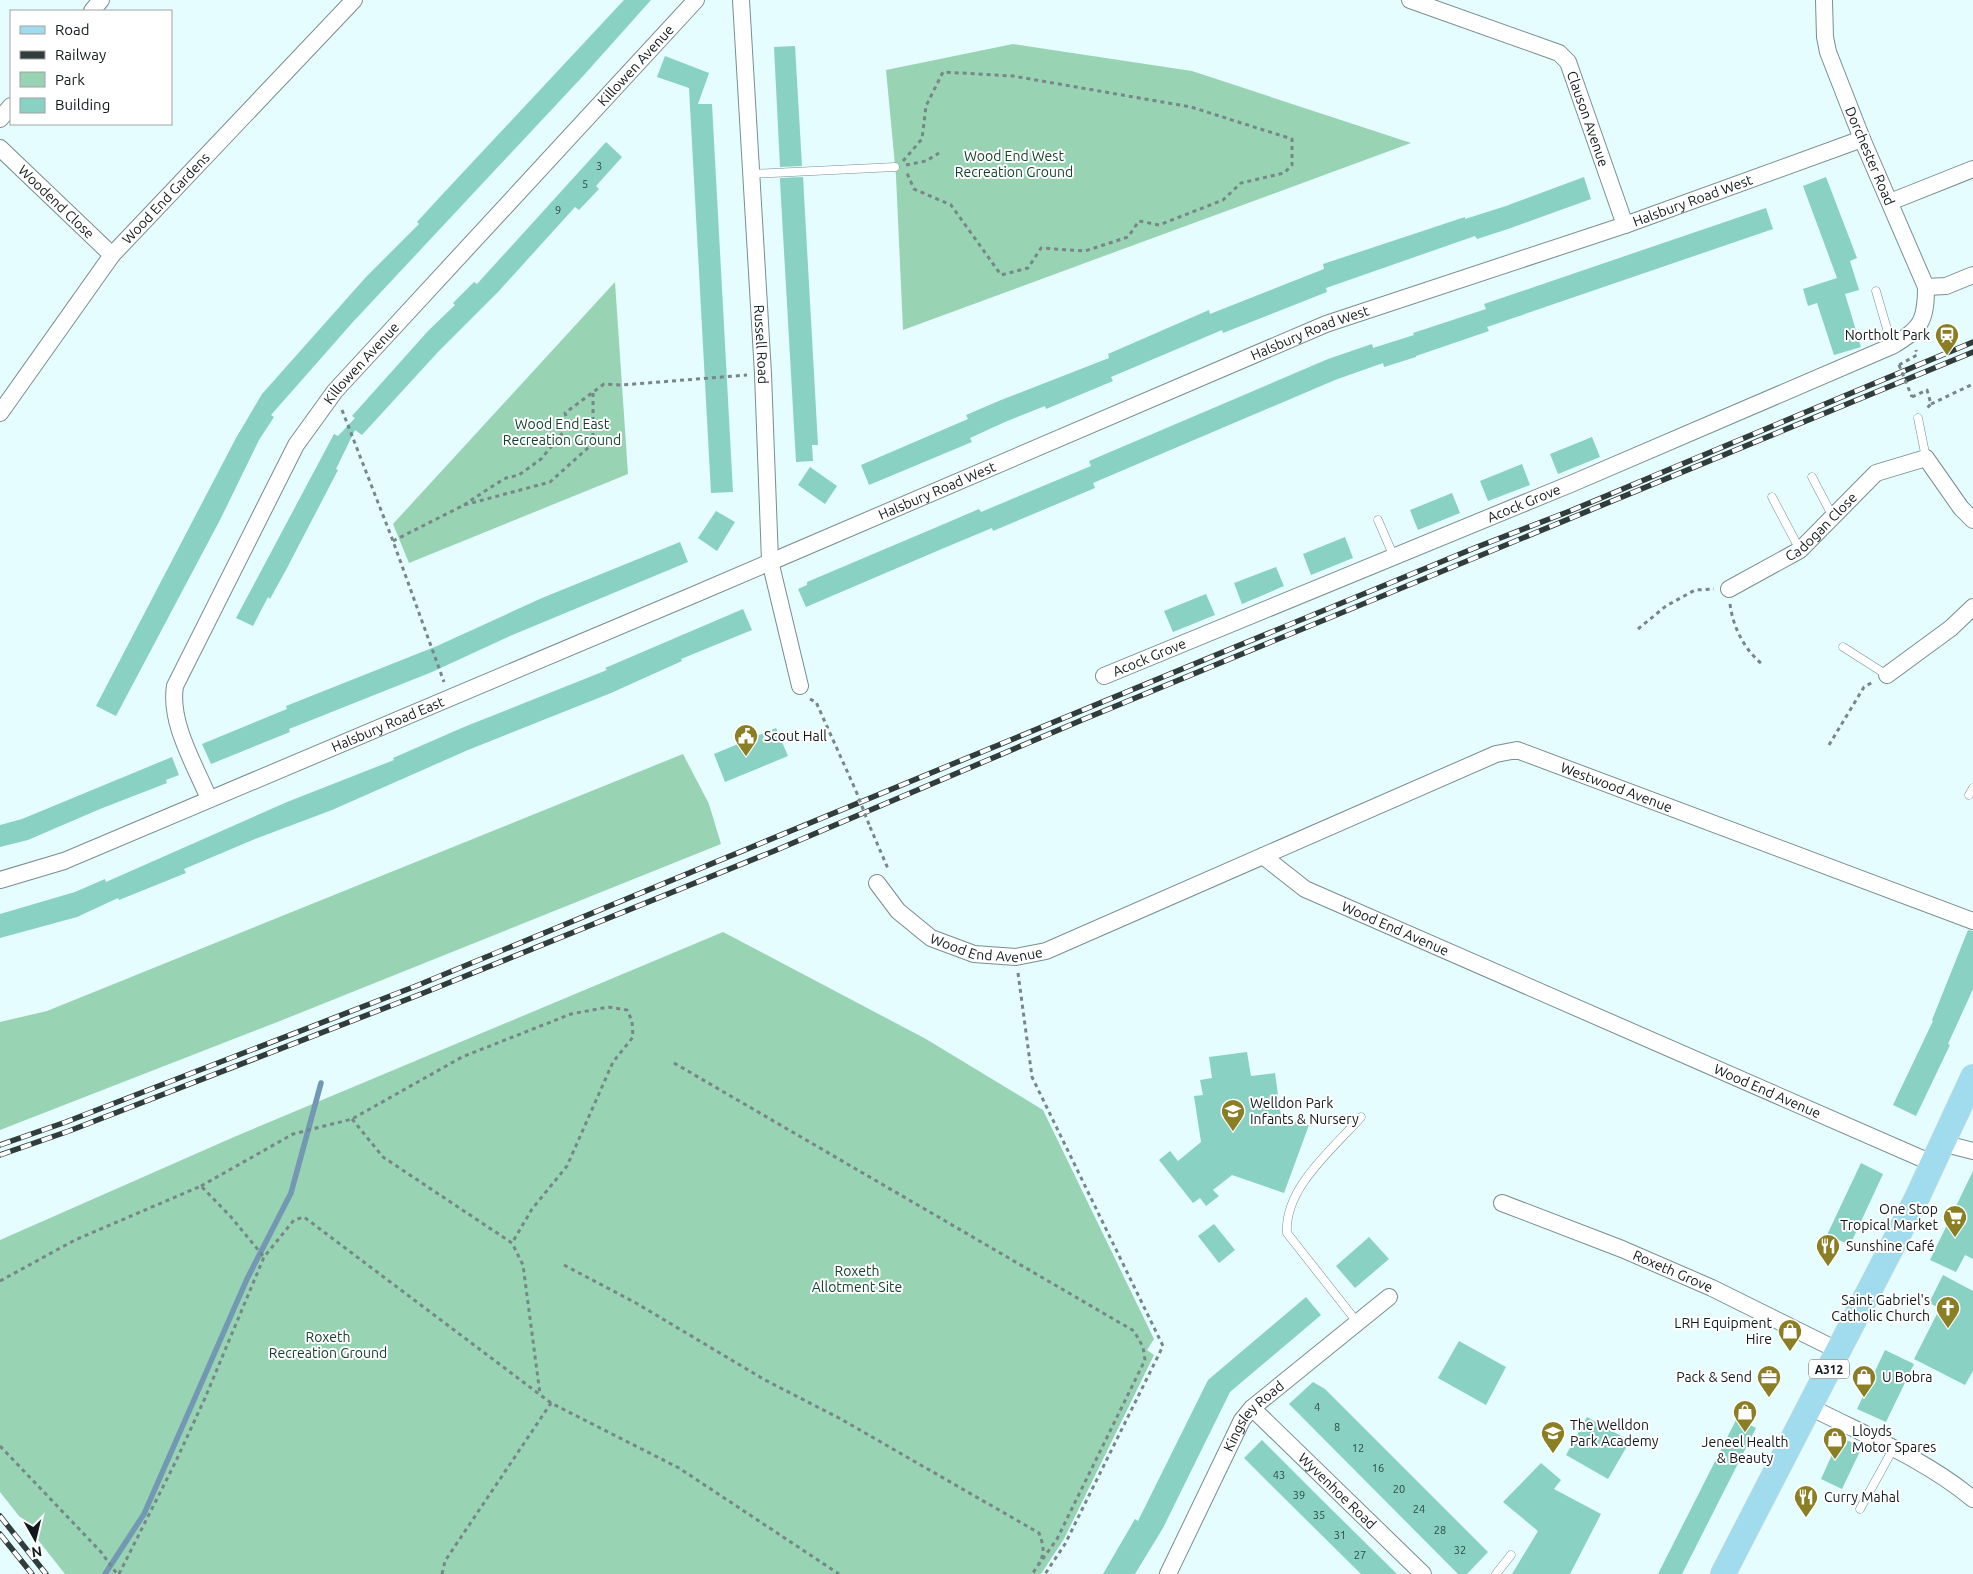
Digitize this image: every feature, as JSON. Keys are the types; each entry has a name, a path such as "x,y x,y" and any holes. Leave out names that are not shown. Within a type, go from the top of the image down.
{"main road":[{"name":"A312","path":"1723,1574 1915,1202 1973,1077"}],"street":[{"path":"93,10 102,0"},
{"name":"Wood End Gardens","path":"0,413 112,255 354,0"},
{"name":"Killowen Avenue","path":"209,798 181,730 173,696 175,686 296,445 335,391 696,0"},
{"name":"Russell Road","path":"741,0 763,374 770,561 802,691"},
{"name":"Clauson Avenue","path":"1410,0 1560,53 1568,62 1624,224"},
{"name":"Dorchester Road","path":"1824,0 1825,37 1828,52 1862,139 1926,288 1926,310"},
{"path":"0,119 10,107"},
{"name":"Halsbury Road West","path":"770,561 1326,324 1624,224 1862,139"},
{"name":"Woodend Close","path":"0,148 112,255"},
{"path":"1890,202 1973,169"},
{"path":"1926,288 1946,286 1973,275"},
{"name":"Acock Grove","path":"1104,676 1574,483 1892,346 1914,333 1926,310"},
{"path":"1918,461 1973,520"},
{"name":"Cadogan Close","path":"1729,589 1800,550 1876,473 1918,461"},
{"name":"Halsbury Road East","path":"0,880 64,860 770,561"},
{"path":"1887,675 1952,628 1973,607"},
{"name":"Westwood Avenue","path":"1263,856 1496,754 1517,750 1973,921"},
{"name":"Wood End Avenue","path":"877,883 898,911 931,938 974,954 1016,957 1046,952 1263,856 1305,889 1937,1153 1973,1151"},
{"name":"Roxeth Grove","path":"1502,1203 1631,1252 1712,1288 1839,1352"},
{"name":"Kingsley Road","path":"1168,1574 1242,1420 1252,1408 1389,1297"},
{"path":"1810,1407 1894,1448 1952,1481 1973,1499"},
{"name":"Wyvenhoe Road","path":"1252,1408 1423,1574"}],"lane":[{"path":"751,174 895,167"},
{"path":"1876,291 1892,346"},
{"path":"1918,418 1918,461"},
{"path":"1812,477 1833,517"},
{"path":"1772,497 1800,550"},
{"path":"1378,520 1394,556"},
{"path":"1843,647 1887,675"},
{"path":"1357,1322 1286,1233 1286,1219 1303,1183 1361,1118"},
{"path":"1860,1509 1894,1448"},
{"path":"1496,1574 1511,1554"}],"path":[{"path":"895,167 910,155 922,140 926,106 943,72 1013,76 1191,107 1292,139 1294,149 1292,165 1284,173 1241,183 1223,200 1159,225 1138,221 1128,237 1085,251 1042,248 1028,268 1001,275 951,206 914,189 903,166 926,161 939,153"},
{"path":"1917,354 1899,364 1912,397 1927,390 1931,404"},
{"path":"393,540 464,505 506,478 519,474 541,459 569,425 565,413 604,384 622,385 763,374"},
{"path":"1918,418 1931,404 1973,384"},
{"path":"335,391 393,540 449,697"},
{"path":"464,505 550,482 590,446 593,438 593,392"},
{"path":"1638,629 1666,606 1695,590 1729,589 1732,616 1748,652 1762,664"},
{"path":"1829,746 1864,687 1887,675"},
{"path":"802,691 816,702 891,875 877,883"},
{"path":"1016,957 1032,1077 1162,1346 1065,1544 1045,1574"},
{"path":"0,1281 75,1240 200,1186 294,1134 352,1119 462,1057 571,1014 608,1007 627,1010 632,1021 634,1037 613,1062 567,1166 532,1209 512,1243"},
{"path":"674,1063 1134,1331 1143,1347 1145,1360 1057,1539 1032,1574"},
{"path":"352,1119 384,1157 512,1243 523,1265 540,1395"},
{"path":"200,1186 231,1217 264,1257"},
{"path":"0,1446 101,1552 118,1574 176,1462 206,1398 264,1257 294,1220 304,1217 551,1403 679,1468 839,1574"},
{"path":"564,1264 636,1303 765,1380 847,1423 1039,1533 1044,1548 1039,1564"},
{"path":"442,1574 445,1561 551,1403"}],"green space":[{"name":"Wood End West Recreation Ground","path":"1013,44 1192,71 1411,143 903,330 896,176 886,70"},
{"name":"Wood End East Recreation Ground","path":"615,282 628,474 409,563 393,524"},
{"path":"683,754 709,804 721,844 280,1021 0,1130 0,1022 47,1011"},
{"path":"723,932 926,1039 1043,1110 1154,1339 1147,1350 1154,1355 1064,1539 1041,1574 65,1574 0,1492 0,1240 234,1137"}],"building":[{"path":"624,0 651,0 584,75 352,323 271,415 274,417 259,440 221,518 116,716 96,706 236,438 262,394 366,277 419,224 417,222"},
{"path":"795,46 802,166 780,167 774,47"},
{"path":"665,56 709,73 698,104 712,104 733,492 711,493 689,88 657,77"},
{"path":"606,142 622,157 596,186 599,189 579,210 575,207 498,292 438,352 362,435 355,430 336,469 338,470 287,568 270,599 268,597 253,626 236,618 334,434 338,436 355,418 352,416 428,331 455,305 453,303 474,282 477,284"},
{"path":"803,177 818,445 812,445 813,461 796,462 780,178"},
{"path":"1584,177 1591,199 1508,229 1477,239 1475,236 1326,288 1327,292 1223,333 1222,330 1111,377 1113,381 1046,409 1045,406 1005,422 970,438 972,442 869,485 861,465 968,419 966,415 1109,358 1108,354 1209,310 1210,314 1324,269 1323,264 1465,217 1465,219 1506,206"},
{"path":"1826,177 1857,258 1850,261 1859,290 1845,294 1861,347 1834,355 1817,303 1808,306 1803,289 1837,278 1803,186"},
{"path":"1766,208 1773,229 1487,327 1489,331 1416,357 1384,367 1383,363 1335,380 1093,483 1095,488 993,531 992,528 806,607 798,589 807,585 807,582 979,509 981,512 1091,466 1089,461 1328,359 1372,344 1373,348 1414,335 1413,333 1486,309 1484,304"},
{"path":"1592,437 1600,457 1558,474 1550,454"},
{"path":"1522,464 1530,485 1488,501 1480,481"},
{"path":"810,467 837,486 825,504 798,485"},
{"path":"1452,493 1460,513 1418,530 1410,510"},
{"path":"716,511 735,522 717,551 698,538"},
{"path":"1345,537 1353,558 1311,575 1303,554"},
{"path":"680,542 688,562 510,636 432,672 289,729 290,732 211,764 202,744 287,709 286,706 437,646 542,598"},
{"path":"1276,567 1284,586 1242,604 1234,583"},
{"path":"1206,594 1215,615 1173,632 1164,611"},
{"path":"743,609 752,630 681,659 682,661 611,693 468,750 332,810 255,839 184,869 186,873 119,900 118,898 77,917 0,938 0,914 75,892 105,879 106,882 287,802 394,760 393,758 464,727 607,670 605,668"},
{"path":"776,728 788,756 725,782 714,754"},
{"path":"172,757 179,775 166,780 167,783 28,840 0,847 0,825 22,819"},
{"path":"1968,930 1973,931 1973,989 1948,1044 1950,1045 1916,1116 1893,1105 1933,1021"},
{"path":"1247,1052 1251,1076 1275,1073 1281,1116 1309,1125 1284,1193 1232,1175 1213,1190 1219,1196 1206,1206 1200,1198 1193,1203 1159,1160 1170,1151 1178,1161 1201,1142 1194,1096 1203,1095 1200,1080 1212,1078 1209,1057"},
{"path":"1861,1163 1883,1174 1850,1245 1827,1235"},
{"path":"1973,1171 1973,1259 1965,1255 1956,1272 1930,1260"},
{"path":"1214,1224 1235,1250 1219,1263 1198,1236"},
{"path":"1369,1237 1389,1259 1355,1288 1336,1266"},
{"path":"1943,1275 1973,1291 1973,1371 1965,1385 1914,1359 1940,1308 1929,1303"},
{"path":"1306,1297 1321,1315 1230,1392 1163,1528 1135,1574 1103,1574 1135,1519 1138,1521 1208,1380"},
{"path":"1459,1341 1506,1367 1486,1405 1438,1378"},
{"path":"1885,1350 1914,1364 1886,1422 1857,1409"},
{"path":"1313,1382 1325,1389 1488,1552 1467,1574 1458,1574 1289,1404"},
{"path":"1587,1417 1630,1441 1608,1479 1566,1455"},
{"path":"1737,1418 1756,1428 1682,1574 1658,1574"},
{"path":"1840,1437 1862,1447 1842,1489 1821,1479"},
{"path":"1262,1440 1397,1574 1361,1574 1273,1487 1244,1458"},
{"path":"1541,1463 1561,1480 1554,1489 1601,1514 1570,1574 1512,1574 1538,1531 1503,1502"}],"waterway":[{"path":"105,1574 144,1514 247,1279 291,1193 321,1083"}],"railway":[{"path":"0,1145 66,1122 416,986 1477,547 1570,511 1973,342"},
{"path":"0,1155 69,1131 421,994 774,851 1082,720 1973,352"},
{"path":"0,1516 46,1574"},
{"path":"0,1534 32,1574"}],"place":[{"name":"Northolt Park","path":"1947,356"},
{"name":"Scout Hall","path":"746,757"},
{"name":"Welldon Park Infants & Nursery","path":"1233,1132"},
{"name":"One Stop Tropical Market","path":"1955,1238"},
{"name":"Sunshine Café","path":"1828,1267"},
{"name":"Saint Gabriel's Catholic Church","path":"1948,1329"},
{"name":"LRH Equipment Hire","path":"1790,1352"},
{"name":"Pack & Send","path":"1769,1398"},
{"name":"U Bobra","path":"1864,1398"},
{"name":"Jeneel Health & Beauty","path":"1745,1433"},
{"name":"The Welldon Park Academy","path":"1553,1454"},
{"name":"Lloyds Motor Spares","path":"1835,1460"},
{"name":"Curry Mahal","path":"1806,1518"}],"park label":[{"name":"Roxeth Allotment Site","path":"857,1279"},
{"name":"Roxeth Recreation Ground","path":"328,1345"}]}
